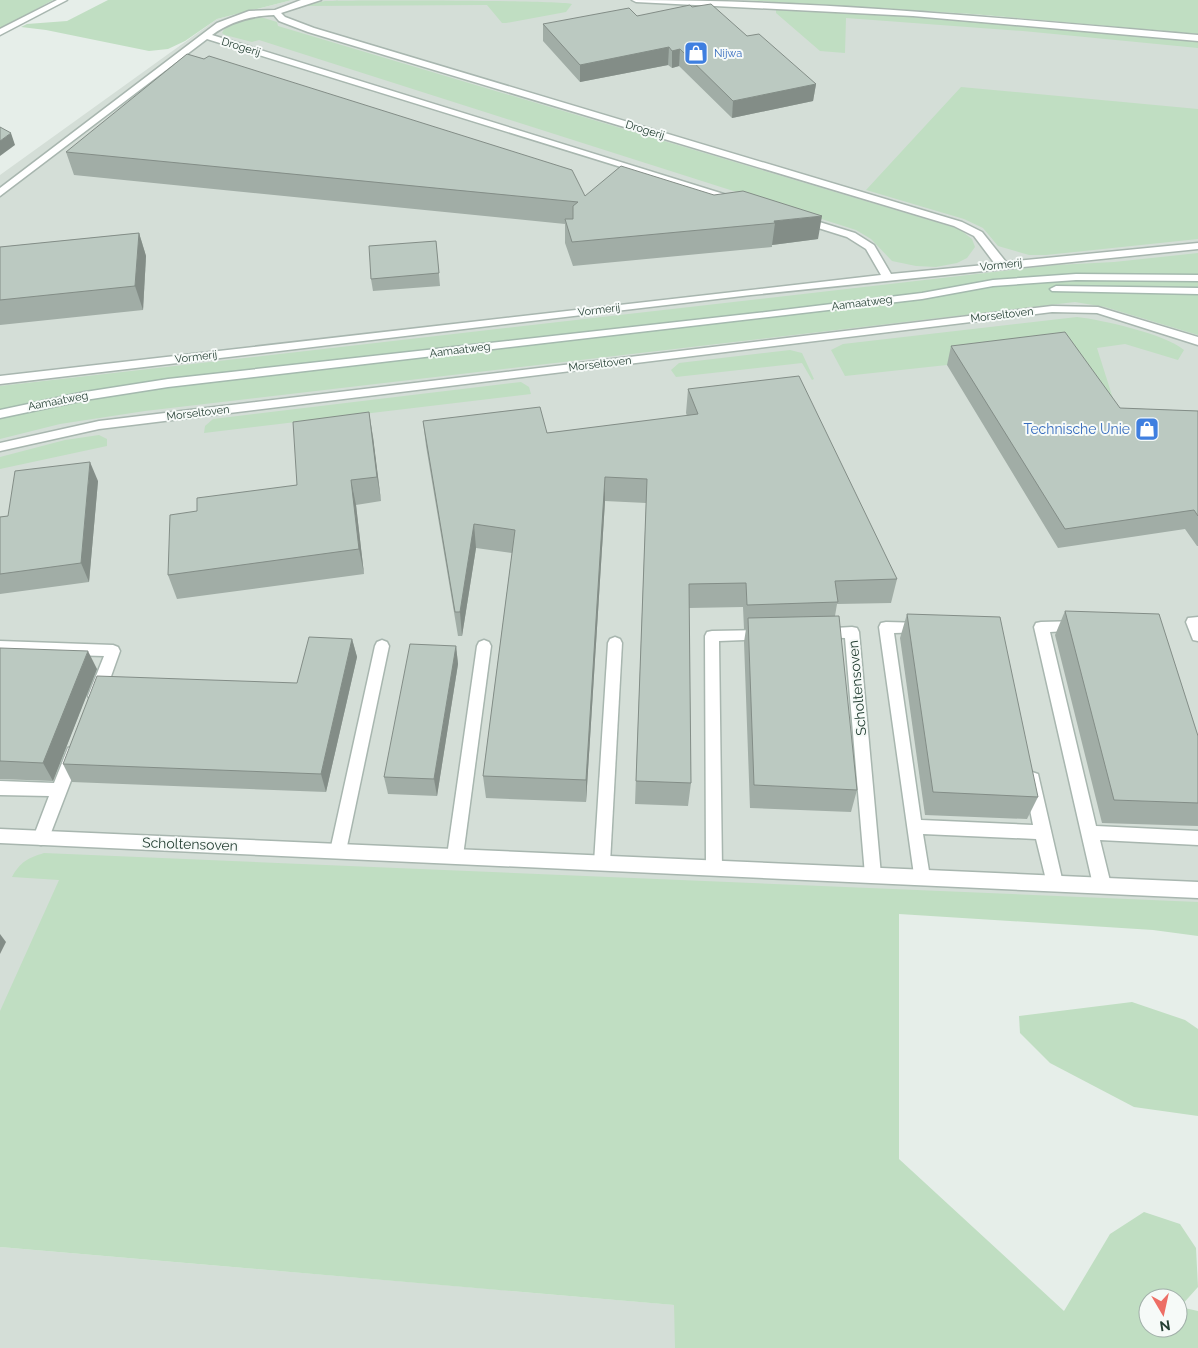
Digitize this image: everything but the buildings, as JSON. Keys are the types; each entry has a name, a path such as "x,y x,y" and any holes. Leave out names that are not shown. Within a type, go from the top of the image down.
{"street":[{"path":"0,32 63,0"},
{"path":"0,193 220,25 252,13 276,12 298,3 317,0"},
{"path":"636,0 913,13 1198,38"},
{"name":"Drogerij","path":"276,12 282,19 311,30 958,224 978,234 1002,265"},
{"name":"Drogerij","path":"206,36 747,202"},
{"path":"794,217 851,235 870,247 888,277"},
{"name":"Vormerij","path":"0,380 888,277 1198,246"},
{"name":"Aamaatweg","path":"922,296 993,283 1076,277 1198,278"},
{"name":"Aamaatweg","path":"0,414 85,396 168,383 922,296 1073,288 1198,291"},
{"name":"Morseltoven","path":"0,447 99,425 1052,309 1098,310 1198,341"},
{"path":"1198,622 1193,622 1198,636"},
{"path":"1091,626 1041,627 1102,885"},
{"path":"921,877 886,627 944,628"},
{"name":"Scholtensoven","path":"802,633 852,632 873,875"},
{"path":"714,868 712,636 782,634"},
{"path":"602,863 615,642"},
{"path":"338,851 382,646"},
{"path":"454,856 484,646"},
{"path":"0,647 113,651 90,712"},
{"path":"41,838 80,738"},
{"path":"1029,764 1054,883"},
{"path":"0,788 60,790"},
{"path":"914,827 1044,832"},
{"path":"1090,833 1198,838"},
{"name":"Scholtensoven","path":"0,836 1198,890"}],"shaded area":[{"path":"292,0 742,0 971,14 1198,34 1198,916 99,869 0,1114 0,175 217,19"},
{"path":"0,1247 675,1305 675,1348 0,1348"}],"green space":[{"path":"0,0 53,0 0,29"},
{"path":"108,0 292,0 217,19 185,41 168,49 149,51 46,30 21,27 27,24 67,21"},
{"path":"742,0 1198,0 1198,34 972,14"},
{"path":"325,1 497,1 572,4 566,12 506,23 502,23 487,5 303,6"},
{"path":"776,9 865,13 1161,38 1198,42 1198,48 1023,31 846,18 845,53 820,51 776,13"},
{"path":"264,18 277,22 278,26 959,229 972,239 975,247 967,258 957,263 936,267 916,266 892,261 871,239 856,230 259,40 252,42 222,33 230,24 235,22"},
{"path":"961,87 1198,109 1198,239 1046,255 1029,255 998,246 983,228 964,219 866,190"},
{"path":"1198,253 1198,335 1105,307 1075,302 145,411 60,424 0,439 0,386 1056,265 1114,262"},
{"path":"1077,317 1102,321 1149,333 1184,350 1178,360 1125,344 1097,348 1121,424 947,365 845,376 831,350 843,344"},
{"path":"790,350 802,353 814,379 812,380 802,363 676,377 671,370 679,363"},
{"path":"521,382 529,387 531,394 204,433 205,426 213,419"},
{"path":"99,435 107,439 107,446 0,469 0,457 65,440"},
{"path":"44,853 1198,902 1198,936 1153,930 899,914 899,1159 1064,1311 1110,1234 1144,1212 1180,1224 1196,1248 1198,1287 1188,1298 1188,1288 1138,1288 1138,1338 1188,1338 1188,1309 1198,1311 1198,1348 675,1348 674,1305 0,1247 0,1011 59,880 12,877 21,864"},
{"path":"1132,1002 1185,1020 1198,1029 1198,1116 1134,1107 1050,1063 1020,1033 1019,1016"}],"place":[{"name":"Nijwa","path":"696,53"},
{"name":"Technische Unie","path":"1147,429"}]}
